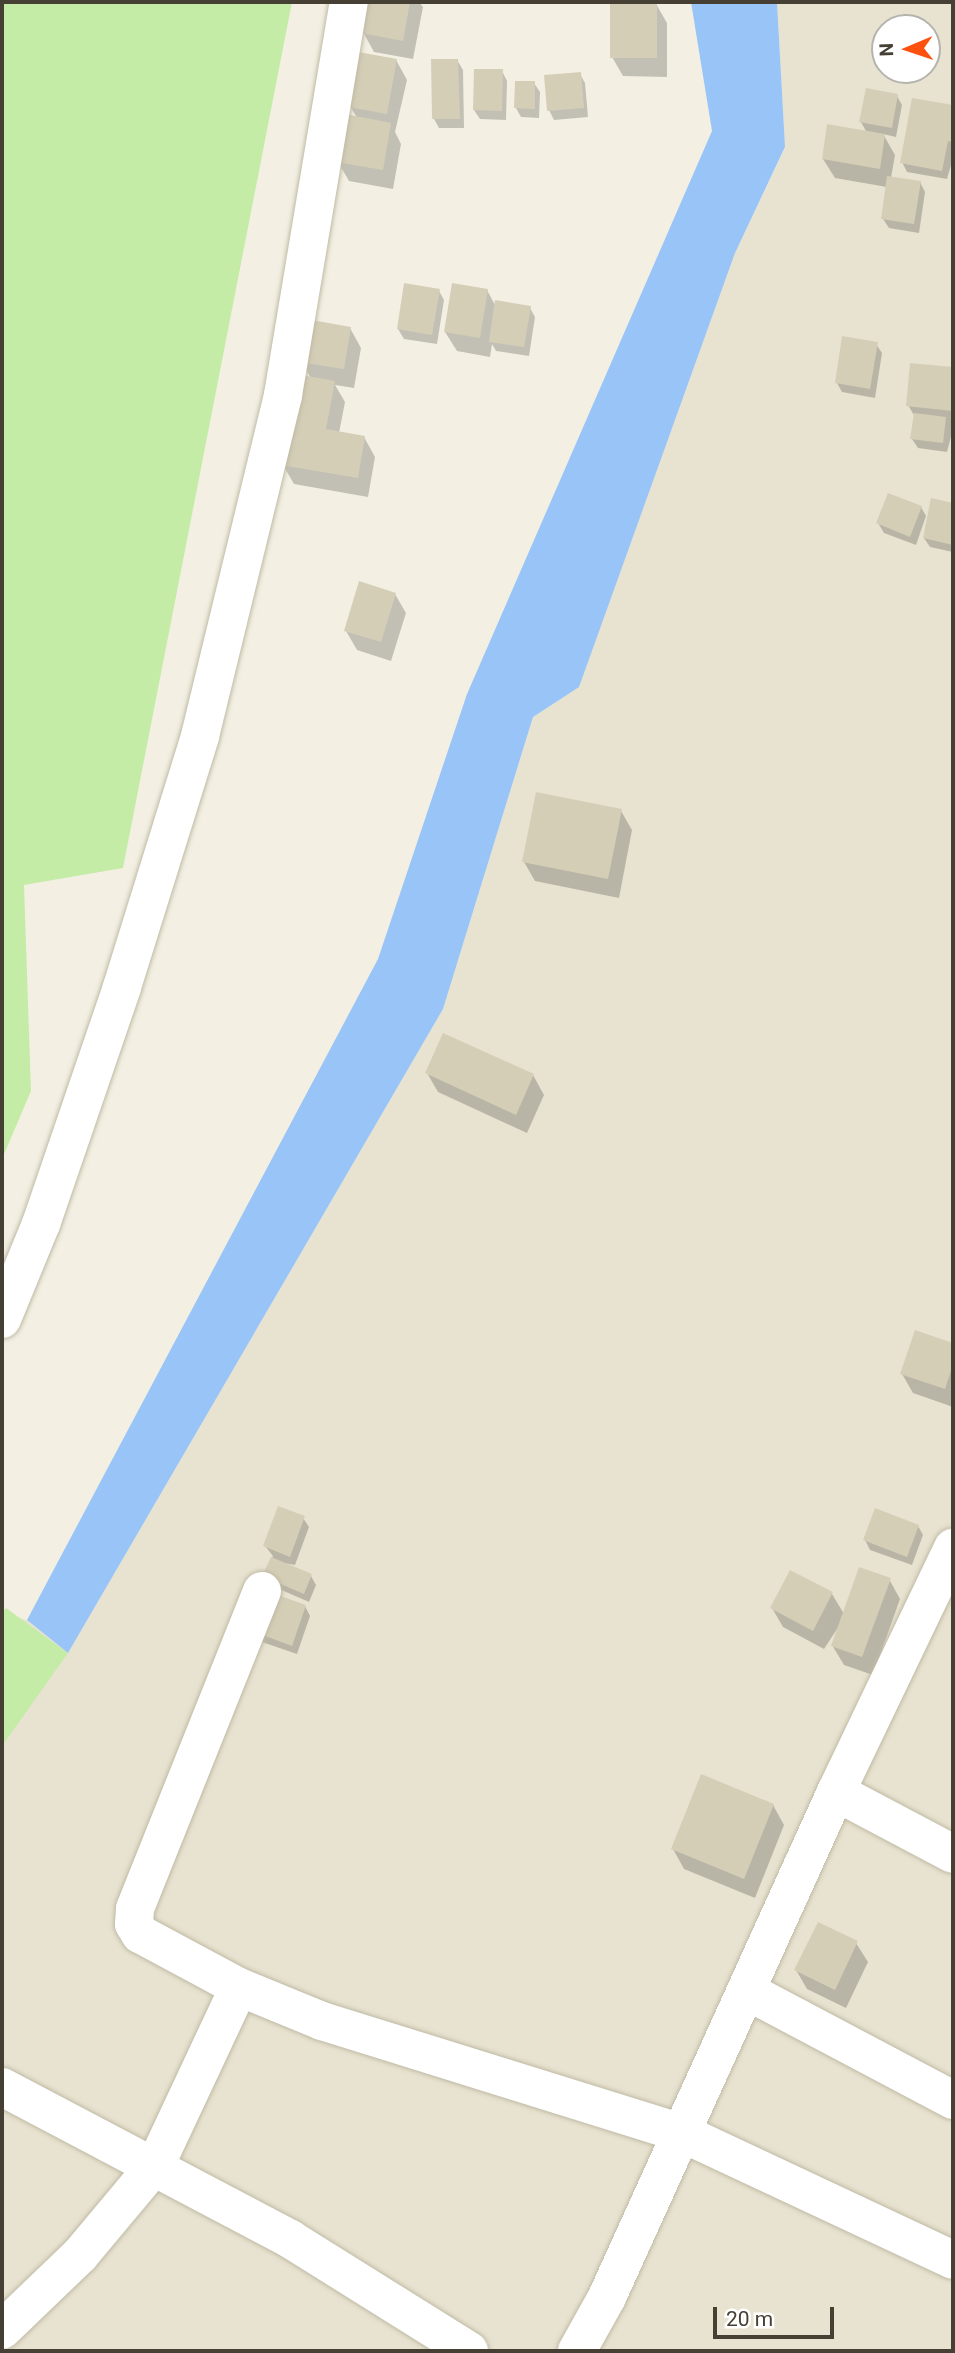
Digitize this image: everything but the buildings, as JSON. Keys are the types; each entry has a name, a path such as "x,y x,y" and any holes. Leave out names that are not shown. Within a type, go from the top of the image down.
{"street":[{"path":"2,1319 41,1224 113,1014 200,736 283,395 349,2"},
{"path":"577,2351 607,2297 836,1793 951,1560"},
{"path":"262,1591 135,1909 134,1924 155,1943 239,1987 334,2025 682,2133 953,2260"},
{"path":"836,1793 953,1854"},
{"path":"2,2330 80,2255 156,2164 239,1987"},
{"path":"747,1991 953,2100"},
{"path":"2,2087 156,2164 290,2239 469,2351"}],"shaded area":[{"path":"777,2 953,2 953,2351 2,2351 2,1613 27,1620 68,1653 443,1009 533,717 579,686 735,253 785,148"}],"green space":[{"path":"2,2 292,2 123,868 24,885 31,1091 2,1159"},
{"path":"6,1608 68,1653 2,1746 2,1613"}],"water":[{"path":"691,2 777,2 785,147 735,253 579,687 533,717 443,1009 68,1653 27,1620 378,959 467,694 712,131"}]}
